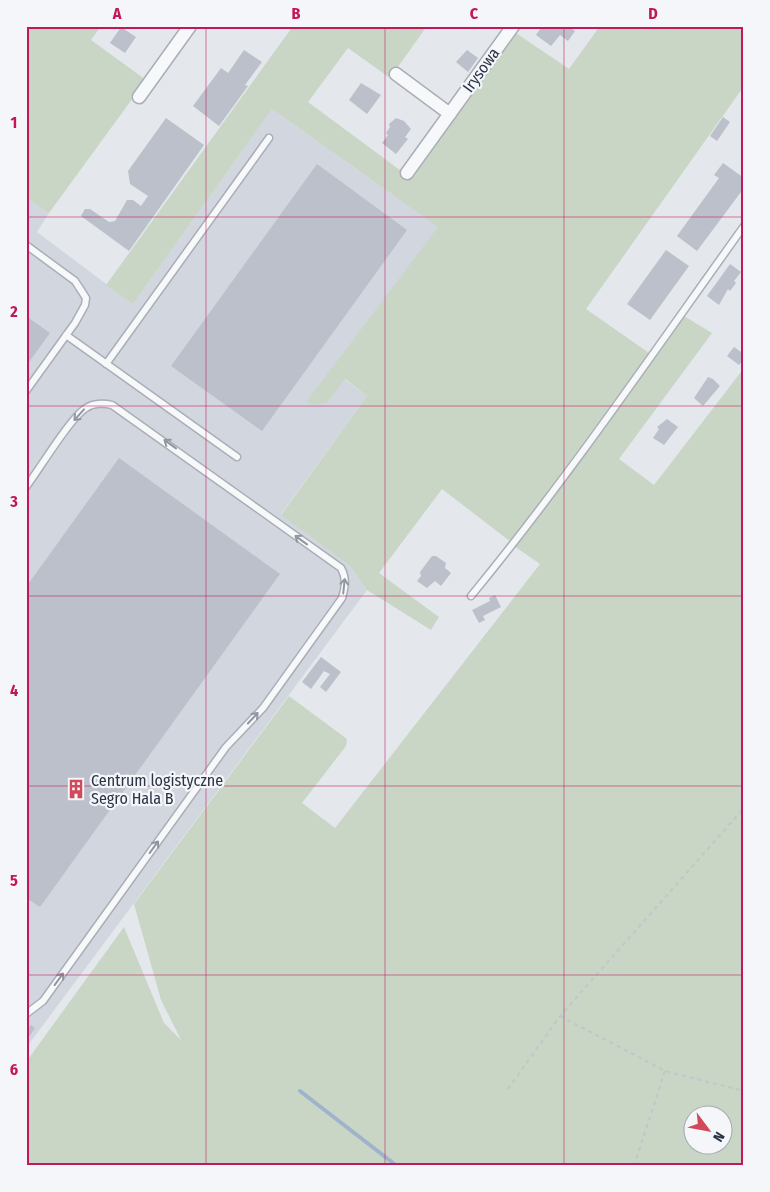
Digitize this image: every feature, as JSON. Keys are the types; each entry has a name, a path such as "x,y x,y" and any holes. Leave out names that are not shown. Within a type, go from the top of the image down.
{"street":[{"path":"139,97 190,26"},
{"name":"Irysowa","path":"407,173 513,26"},
{"path":"396,74 450,114"}],"lane":[{"path":"106,364 269,138"},
{"path":"471,596 498,563 621,397 744,226"},
{"path":"26,245 75,281 83,290 85,304 66,335 26,391"},
{"path":"66,335 237,457"},
{"path":"26,487 86,407 105,403 112,404 341,568 345,576 346,586 342,598 263,708 226,747 43,1001 26,1014"}],"path":[{"path":"508,1089 560,1016 744,808"},
{"path":"560,1016 665,1071 744,1091"},
{"path":"634,1166 665,1071"}],"shaded area":[{"path":"272,109 397,198 463,215 345,380 367,396 281,514 350,566 367,590 26,1048 26,197 49,213 37,232 133,304"}],"green space":[{"path":"26,26 101,26 91,40 146,80 49,213 26,197"},
{"path":"293,26 427,26 390,78 348,48 308,102 412,179 516,33 569,69 600,26 744,26 744,86 586,309 649,353 511,542 442,489 379,573 439,617 431,630 367,590 350,566 281,515 367,396 345,379 327,402 314,405 307,401 438,227 272,109 133,304 106,285"},
{"path":"684,316 712,333 619,459 654,485 744,368 744,1166 26,1166 26,1062 124,927 164,1023 181,1040 161,1000 134,904 289,696 347,739 346,746 302,803 335,828 540,564 514,546"}],"building":[{"path":"542,26 568,26 575,31 568,41 560,35 551,46 536,35"},
{"path":"121,27 136,37 125,53 110,43"},
{"path":"244,50 262,62 245,85 248,86 219,126 193,106 221,68 228,73"},
{"path":"467,50 478,58 468,72 456,62"},
{"path":"361,83 381,95 367,114 349,100"},
{"path":"723,117 730,122 717,141 710,136"},
{"path":"166,118 204,145 129,251 81,216 85,209 90,209 109,222 115,221 127,200 133,200 141,206 148,196 130,184 128,171"},
{"path":"396,118 404,121 411,129 405,137 408,139 396,154 382,143 388,135 386,133 390,127 389,124"},
{"path":"723,163 744,178 744,188 697,251 677,236 719,178 714,175"},
{"path":"317,164 407,230 262,431 171,366"},
{"path":"666,250 689,266 650,320 627,304"},
{"path":"730,264 741,272 734,281 736,283 730,291 728,289 719,305 707,296"},
{"path":"26,316 50,333 26,366"},
{"path":"734,347 744,354 744,359 739,365 727,356"},
{"path":"708,377 720,386 703,406 694,398"},
{"path":"667,419 678,427 664,445 653,438 659,429 657,427"},
{"name":"Centrum logistyczne Segro Hala B","path":"119,458 280,574 40,907 26,898 26,587"},
{"path":"432,556 436,556 446,563 445,568 451,573 441,586 435,581 427,588 417,581 421,576 420,572"},
{"path":"495,595 501,607 483,616 485,620 479,623 472,610 490,601 489,598"},
{"path":"321,657 341,672 326,692 320,687 330,674 324,671 311,689 302,682"},
{"path":"31,1025 35,1028 26,1041 26,1031"}],"waterway":[{"path":"300,1091 397,1166"}],"place":[{"name":"Centrum logistyczne Segro Hala B","path":"76,789"}]}
